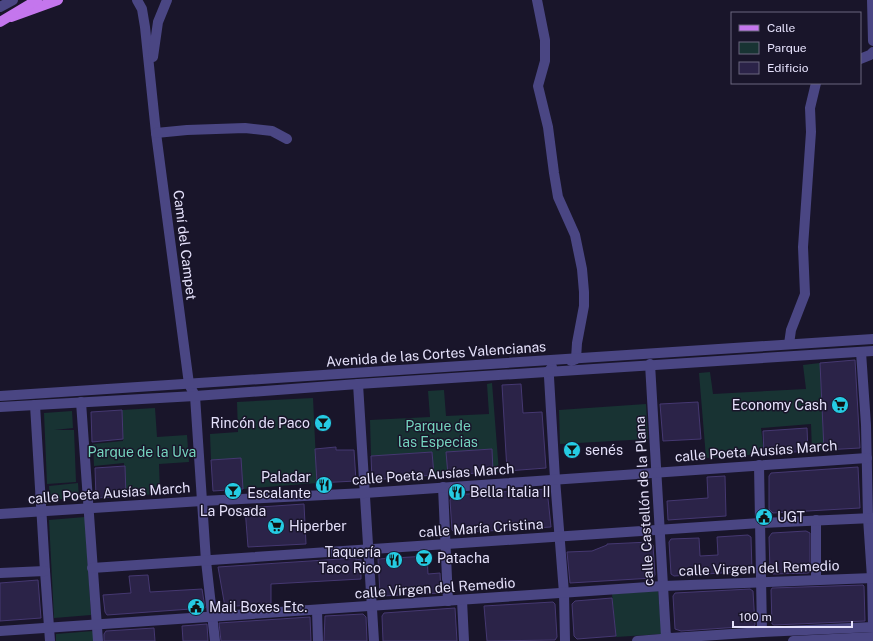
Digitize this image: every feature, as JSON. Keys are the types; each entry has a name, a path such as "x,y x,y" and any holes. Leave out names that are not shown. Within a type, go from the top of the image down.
{"main road":[{"path":"11,17 37,0"},
{"path":"0,22 58,0"}],"street":[{"path":"0,7 13,0"},
{"name":"Camí del Campet","path":"137,0 142,9 145,27 156,133 189,384 195,396"},
{"name":"Camí del Campet","path":"152,96 155,38 160,15 167,0"},
{"path":"537,0 545,40 545,61 538,86 548,127 557,190 575,235 582,269 584,292 584,306 577,343 576,359 553,365 548,372 564,593 565,641"},
{"path":"872,0 873,40"},
{"path":"861,59 873,52"},
{"path":"789,344 791,330 805,294 803,247 811,132 810,108 816,84"},
{"path":"156,133 187,130 245,128 272,131 287,139"},
{"name":"Avenida de las Cortes Valencianas","path":"0,396 873,339"},
{"name":"Avenida de las Cortes Valencianas","path":"0,407 195,396 650,364 873,351"},
{"path":"636,641 762,632 873,627 867,458 870,425 861,352"},
{"name":"calle Castellón de la Plana","path":"650,364 666,639"},
{"path":"358,384 367,550 374,641"},
{"path":"195,396 206,561 215,641"},
{"path":"81,402 98,641"},
{"path":"35,405 50,641"},
{"name":"calle Poeta Ausías March","path":"0,514 202,501 365,493 867,458"},
{"path":"759,465 762,632"},
{"path":"443,487 448,601"},
{"name":"calle María Cristina","path":"92,568 760,523 870,518"},
{"path":"816,520 816,580"},
{"path":"0,573 45,571"},
{"name":"calle Virgen del Remedio","path":"0,631 663,586 872,578"},
{"path":"462,600 464,641"},
{"path":"316,610 318,641"},
{"path":"793,641 873,637"}],"green space":[{"path":"820,363 824,450 812,451 811,424 761,428 764,454 706,458 699,373 710,372 713,394 806,389 803,365"},
{"name":"Parque de las Especias","path":"492,383 499,472 493,472 492,449 447,452 448,475 434,475 432,452 371,456 370,420 430,417 428,391 444,390 446,416 489,414 487,384"},
{"path":"313,398 317,483 243,489 211,460 210,434 238,432 237,402"},
{"path":"646,404 648,439 560,444 559,410"},
{"name":"Parque de la Uva","path":"155,408 157,437 187,435 189,462 159,464 160,494 126,496 124,463 94,466 93,444 123,441 122,410"},
{"path":"72,411 73,428 54,430 74,430 76,482 47,484 44,413"},
{"path":"78,483 79,498 50,500 49,486"},
{"path":"85,517 91,615 54,618 49,520"},
{"path":"658,591 662,634 616,637 612,594"},
{"path":"93,631 93,641 56,641 56,634"}],"building":[{"name":"Economy Cash","path":"855,360 860,448 824,450 820,363"},
{"path":"521,384 523,413 542,412 546,468 507,471 502,385"},
{"path":"698,402 701,439 663,441 660,404"},
{"path":"122,410 123,439 92,442 91,412"},
{"path":"807,428 808,451 764,454 763,431"},
{"path":"336,447 336,450 354,450 356,481 317,483 315,449"},
{"path":"492,449 493,472 448,475 446,452"},
{"path":"432,452 434,475 372,480 371,456"},
{"path":"241,458 243,489 213,491 211,460"},
{"path":"125,466 126,496 96,498 95,468"},
{"path":"858,467 860,508 773,513 769,509 769,476 771,473"},
{"path":"725,476 726,516 668,520 667,501 708,498 707,477"},
{"path":"547,489 551,527 456,533 452,530 450,500 453,495"},
{"name":"Hiperber","path":"304,504 306,544 248,547 245,508"},
{"path":"806,531 810,533 810,572 773,574 770,571 769,537 772,533"},
{"path":"748,535 751,537 752,571 674,576 671,574 669,542 671,539 699,538 700,556 718,555 717,537"},
{"path":"650,542 653,545 655,575 653,578 570,583 567,552 592,551 607,544"},
{"path":"427,556 428,574 440,573 441,593 382,596 380,594 378,559"},
{"path":"356,558 356,560 361,559 361,579 271,584 271,603 225,607 218,567"},
{"path":"148,575 150,592 202,589 205,608 107,615 105,612 103,595 131,593 129,576"},
{"path":"38,580 41,618 0,621 0,583"},
{"path":"863,585 865,621 772,624 772,588"},
{"path":"750,589 753,591 754,626 681,631 675,629 673,596 675,593"},
{"path":"612,598 616,636 577,639 574,636 572,604 575,601"},
{"path":"553,602 555,604 557,637 555,640 487,641 484,606"},
{"path":"455,608 457,641 383,641 382,616 384,613"},
{"path":"363,614 366,617 367,641 324,641 325,616"},
{"path":"310,617 311,641 221,641 219,623"},
{"path":"207,624 208,641 183,641 182,626"},
{"path":"154,628 155,641 104,641 104,634 106,631"}],"place":[{"name":"Economy Cash","path":"840,405"},
{"name":"Rincón de Paco","path":"323,423"},
{"name":"senés","path":"572,450"},
{"name":"Paladar Escalante","path":"324,485"},
{"name":"La Posada","path":"233,491"},
{"name":"Bella Italia II","path":"457,492"},
{"name":"UGT","path":"764,517"},
{"name":"Hiperber","path":"276,526"},
{"name":"Patacha","path":"424,558"},
{"name":"Taquería Taco Rico","path":"394,560"},
{"name":"Mail Boxes Etc.","path":"196,607"}]}
